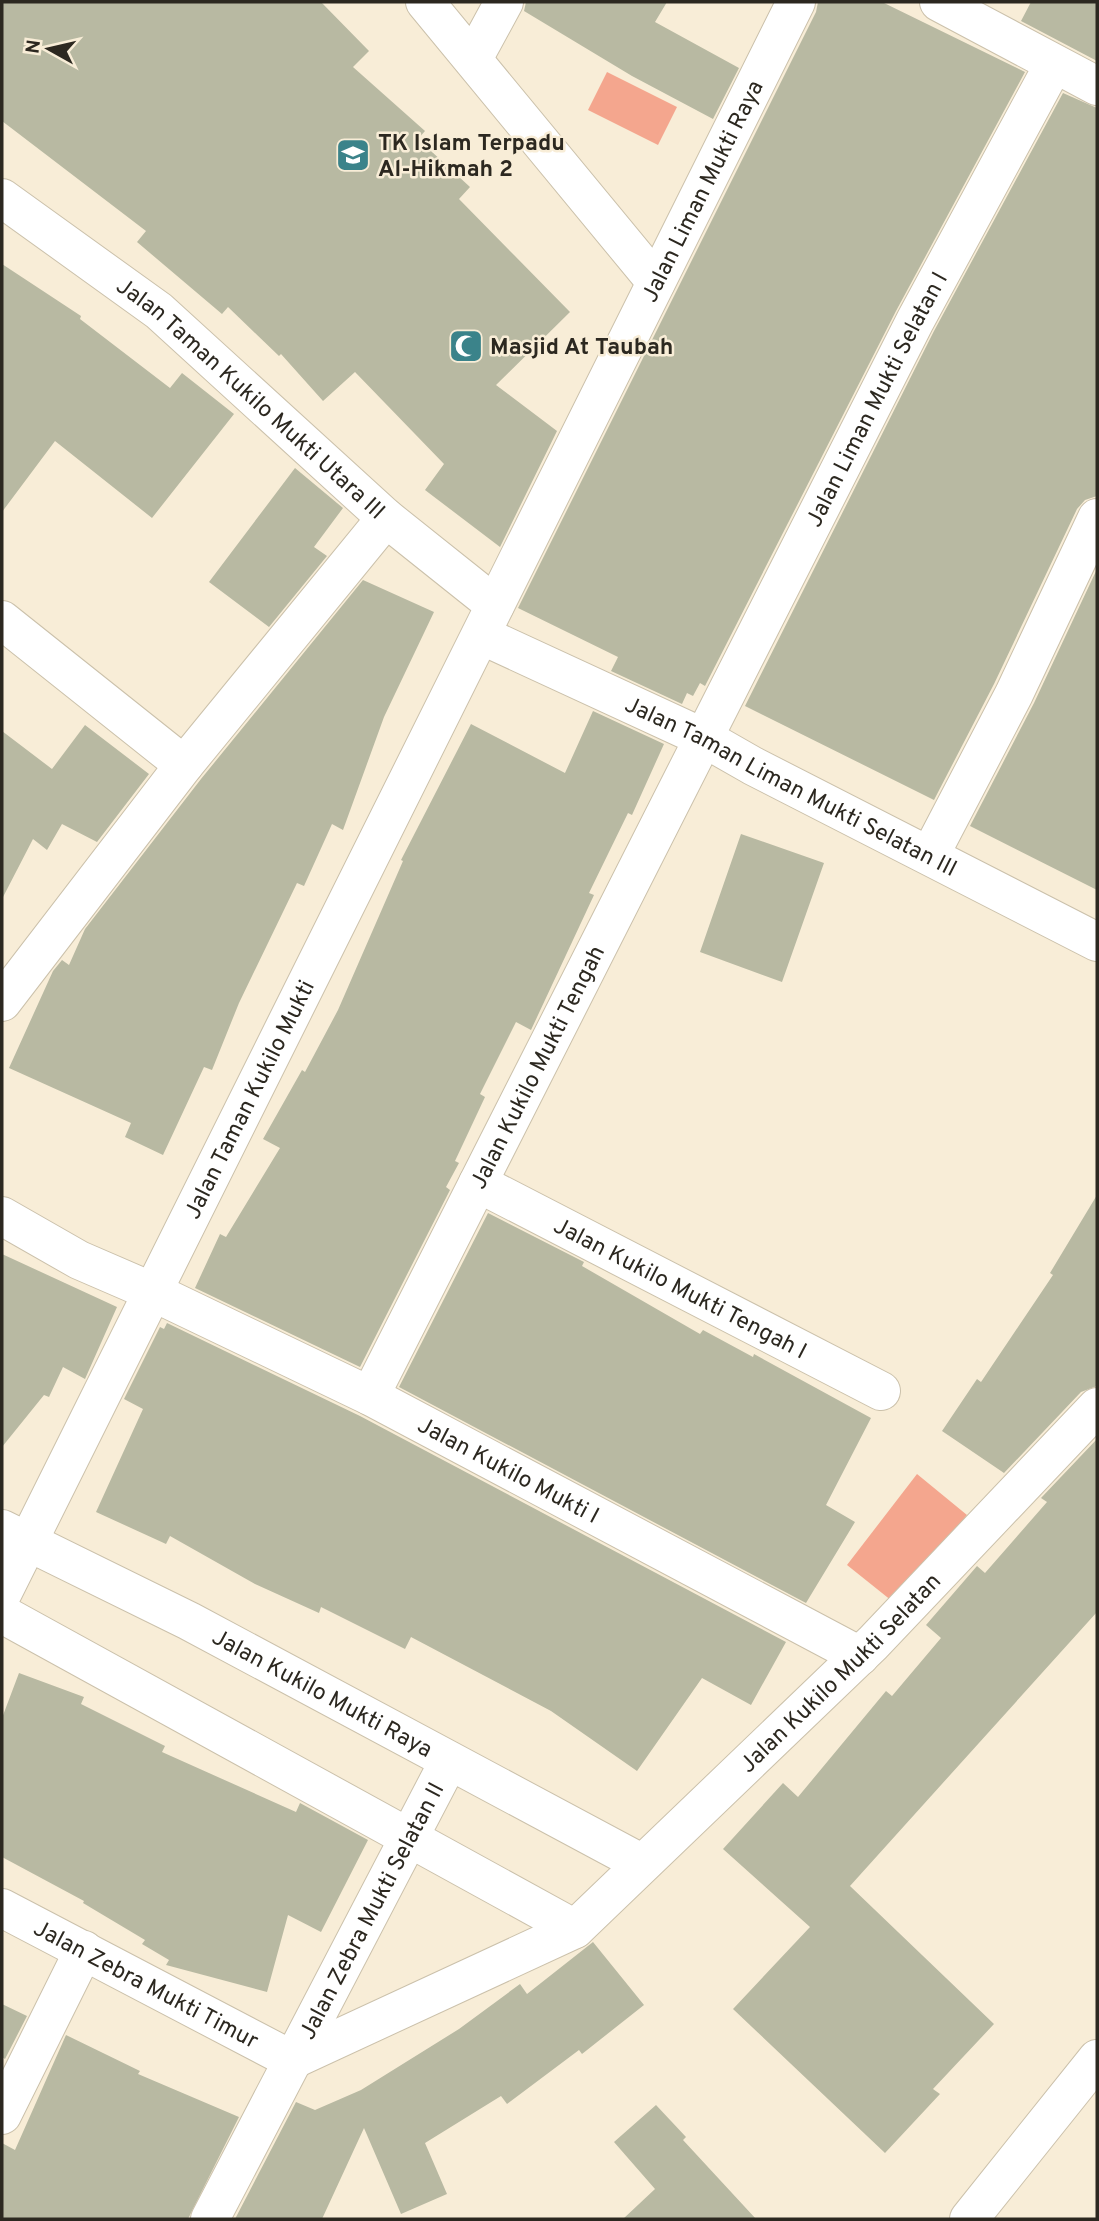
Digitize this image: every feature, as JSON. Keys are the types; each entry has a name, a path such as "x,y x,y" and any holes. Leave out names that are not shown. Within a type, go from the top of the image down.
{"street":[{"path":"425,2 656,282"},
{"path":"472,59 504,2"},
{"name":"Jalan Liman Mukti Raya","path":"488,620 796,2"},
{"path":"939,2 1097,86"},
{"name":"Jalan Liman Mukti Selatan I","path":"704,738 915,321 1054,64"},
{"name":"Jalan Taman Kukilo Mukti Utara III","path":"2,198 159,311 386,518 488,620"},
{"path":"2,1002 184,765 386,518"},
{"path":"930,855 1013,694 1097,518"},
{"path":"2,620 184,765"},
{"name":"Jalan Taman Liman Mukti Selatan III","path":"488,620 752,766 1097,942"},
{"name":"Jalan Taman Kukilo Mukti","path":"2,1594 15,1535 153,1292 488,620"},
{"name":"Jalan Kukilo Mukti Tengah","path":"370,1396 704,738"},
{"name":"Jalan Kukilo Mukti Tengah I","path":"478,1183 881,1391"},
{"name":"Jalan Kukilo Mukti I","path":"2,1216 79,1260 153,1292 370,1396 860,1656"},
{"name":"Jalan Kukilo Mukti Selatan","path":"575,1929 860,1656 1097,1407"},
{"name":"Jalan Kukilo Mukti Raya","path":"15,1535 189,1621 641,1863"},
{"path":"2,1614 411,1836 575,1929"},
{"name":"Jalan Zebra Mukti Selatan II","path":"210,2219 449,1761"},
{"name":"Jalan Zebra Mukti Timur","path":"2,1908 292,2060"},
{"name":"Jalan Zebra Mukti Selatan II","path":"292,2060 575,1929"},
{"path":"2,2115 84,1950"},
{"path":"969,2219 1097,2059"}],"shaded area":[{"path":"607,72 677,107 658,145 588,110"},
{"path":"917,1474 967,1515 897,1605 847,1565"}],"building":[{"path":"2,2 321,2 369,51 353,67 425,131 418,139 470,187 459,199 570,312 496,385 557,431 500,547 425,490 444,464 355,372 323,401 281,354 279,356 228,307 222,314 137,242 146,231 2,121"},
{"path":"526,2 667,2 655,22 739,68 713,119 632,76 524,11"},
{"path":"818,2 882,2 1025,72 896,311 705,686 700,683 693,696 687,693 682,704 611,671 618,657 518,608 816,12"},
{"path":"1031,2 1097,2 1097,61 1021,21"},
{"path":"1063,93 1097,108 1097,496 1085,500 1077,509 994,684 934,800 745,706 934,331"},
{"path":"2,264 81,316 80,319 170,388 182,373 234,414 152,518 55,441 2,512"},
{"path":"295,468 343,508 314,547 327,556 269,627 209,582"},
{"path":"1097,569 1097,890 970,826 1034,703"},
{"path":"363,580 434,612 384,717 343,830 332,824 304,886 297,883 239,1003 212,1070 204,1067 163,1155 125,1137 131,1123 9,1068 53,971 62,960 69,965 85,929 201,779"},
{"path":"593,711 664,744 632,815 628,813 589,893 594,895 531,1030 516,1022 480,1094 485,1097 455,1161 459,1163 446,1187 450,1190 360,1367 195,1288 220,1234 226,1237 280,1148 263,1139 302,1070 305,1072 338,1010 403,861 401,860 471,724 565,773"},
{"path":"85,725 149,774 97,842 62,824 47,850 33,839 2,899 2,731 52,769"},
{"path":"741,834 824,863 782,982 700,952"},
{"path":"1097,1195 1097,1386 1081,1392 1004,1473 942,1431 977,1379 981,1382 1053,1275 1050,1273"},
{"path":"488,1213 584,1262 582,1266 700,1334 703,1330 753,1357 754,1354 871,1418 826,1505 855,1522 806,1603 399,1387"},
{"path":"2,1254 117,1307 85,1379 63,1367 49,1397 44,1395 2,1447"},
{"path":"167,1323 360,1416 786,1642 751,1705 702,1678 637,1771 551,1711 411,1637 405,1649 321,1607 319,1613 255,1584 170,1536 166,1544 96,1512 143,1409 124,1399 160,1327 164,1329"},
{"path":"1097,1439 1097,1612 850,1886 994,2024 933,2089 940,2094 885,2153 733,2009 810,1927 723,1849 783,1783 798,1797 886,1691 892,1696 941,1638 926,1625 977,1566 985,1573 1047,1502 1041,1498"},
{"path":"19,1673 84,1697 81,1704 165,1746 162,1752 296,1812 300,1803 368,1840 321,1932 288,1915 267,1992 166,1965 169,1960 142,1944 145,1940 83,1903 84,1901 2,1857 2,1718"},
{"path":"593,1942 644,2005 582,2054 579,2050 507,2104 501,2096 425,2143 447,2194 401,2214 364,2128 322,2219 235,2219 296,2102 315,2110 361,2090 459,2029 520,1984 527,1994"},
{"path":"2,2004 27,2016 5,2059 2,2057"},
{"path":"66,2035 140,2071 138,2074 239,2117 188,2219 2,2219 2,2143 15,2150"},
{"path":"656,2105 686,2137 683,2140 756,2219 623,2219 655,2189 614,2142"}],"place":[{"name":"TK Islam Terpadu Al-Hikmah 2","path":"353,155"},
{"name":"Masjid At Taubah","path":"466,346"}]}
